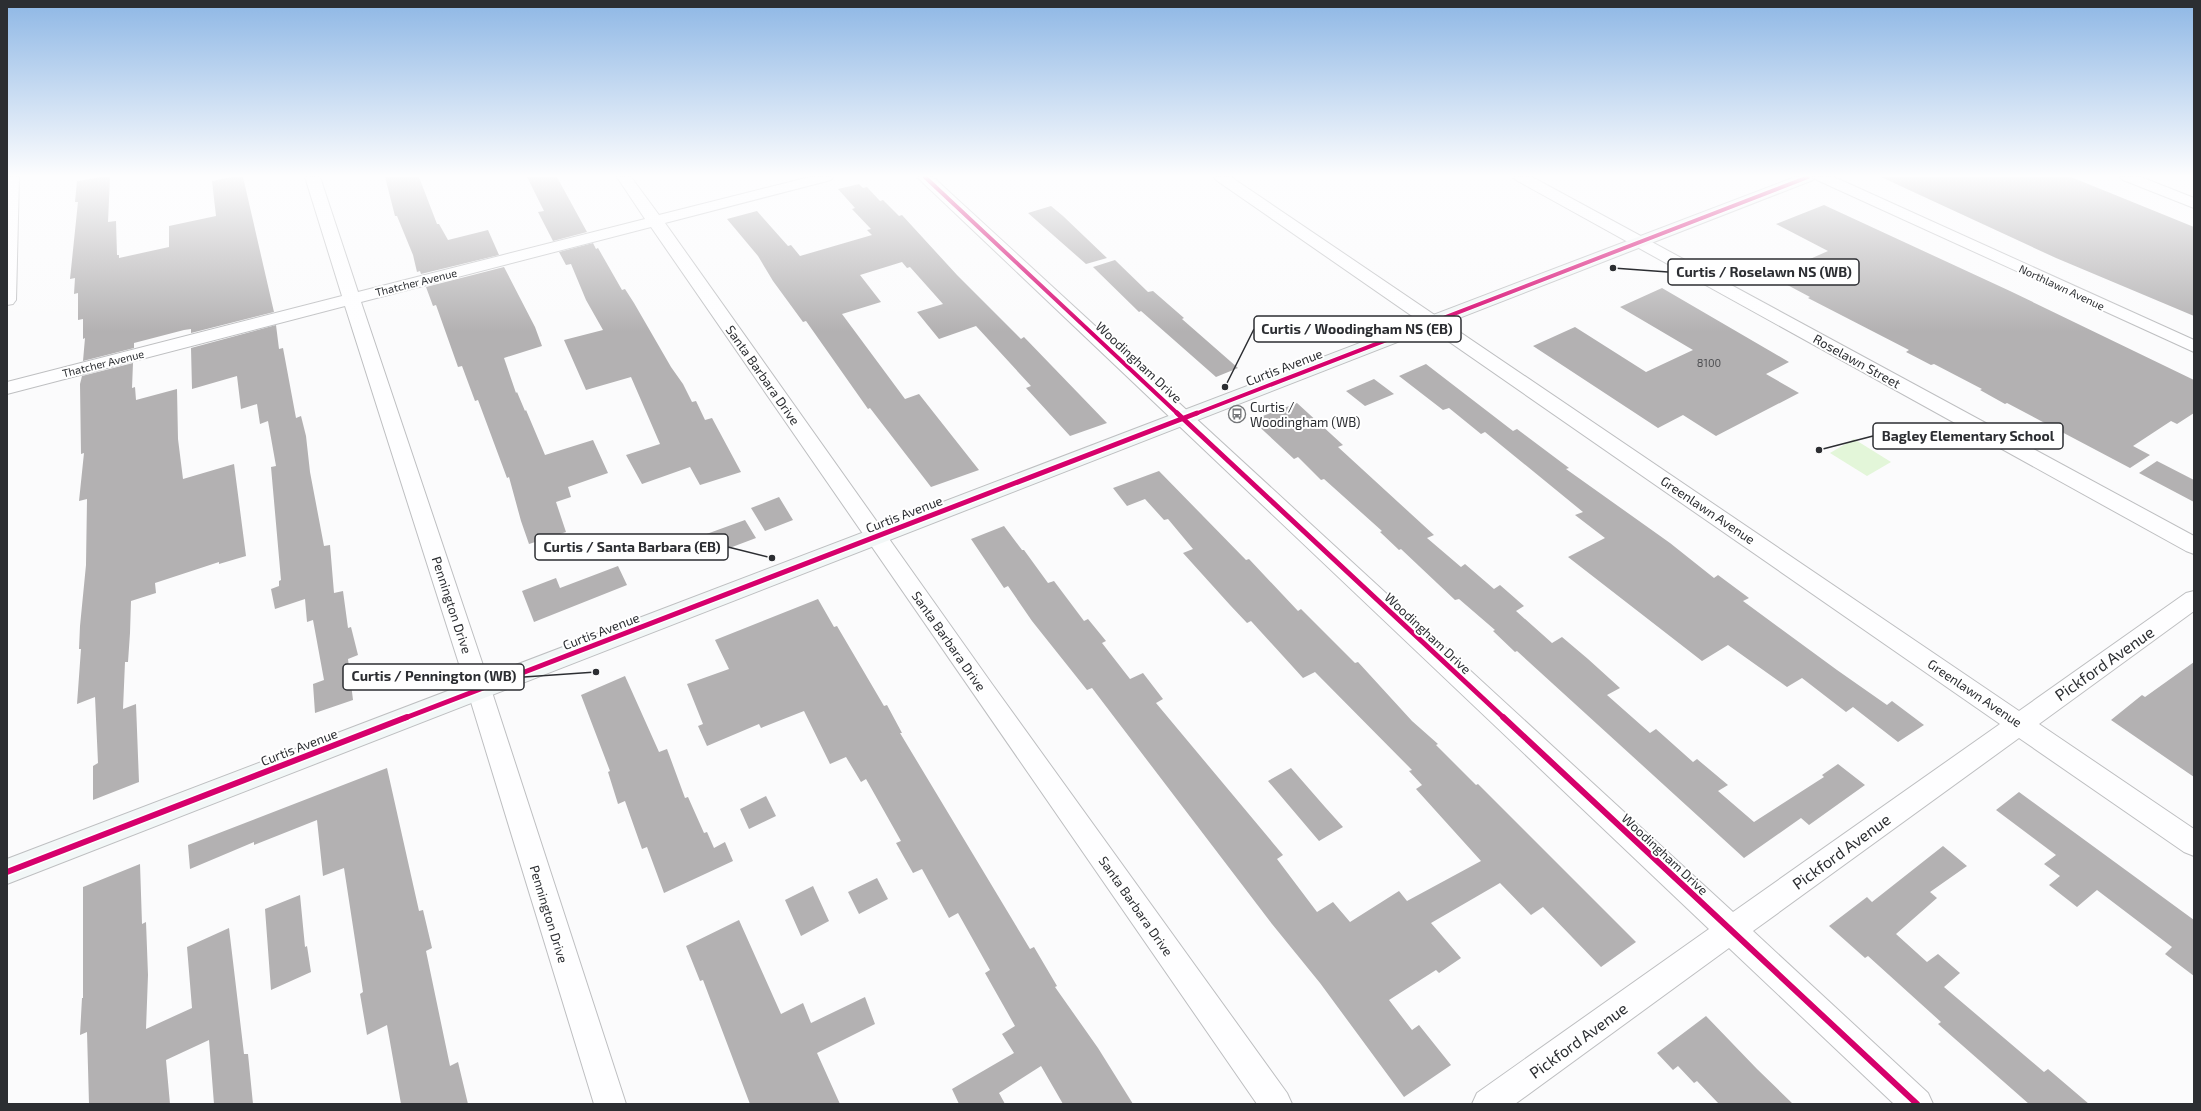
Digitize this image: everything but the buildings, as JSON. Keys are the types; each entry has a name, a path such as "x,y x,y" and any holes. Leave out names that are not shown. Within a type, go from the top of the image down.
{"street":[{"path":"7,300 9,229"},
{"name":"Pennington Drive","path":"329,229 479,689 610,1104"},
{"name":"Thatcher Avenue","path":"7,388 352,298 628,229"},
{"name":"Santa Barbara Drive","path":"660,229 983,691 1276,1104"},
{"name":"Woodingham Drive","path":"980,229 1917,1104"},
{"name":"Greenlawn Avenue","path":"1297,229 2194,844"},
{"name":"Roselawn Street","path":"1616,229 2194,546"},
{"name":"Curtis Avenue","path":"7,872 1674,229"},
{"name":"Northlawn Avenue","path":"1935,229 2194,347"},
{"name":"Pickford Avenue","path":"1488,1104 2194,599"}],"green space":[{"path":"1854,439 1891,462 1867,476 1830,453"}],"cycle path":[{"path":"980,229 1917,1104"},
{"path":"7,872 1674,229"}],"place":[{"name":"Curtis / Roselawn NS (WB)","path":"1613,268"},
{"name":"Curtis / Woodingham NS (EB)","path":"1225,387"},
{"name":"Curtis / Woodingham (WB)","path":"1237,414"},
{"name":"Bagley Elementary School","path":"1819,450"},
{"name":"Curtis / Santa Barbara (EB)","path":"772,558"},
{"name":"Curtis / Pennington (WB)","path":"596,672"}]}
